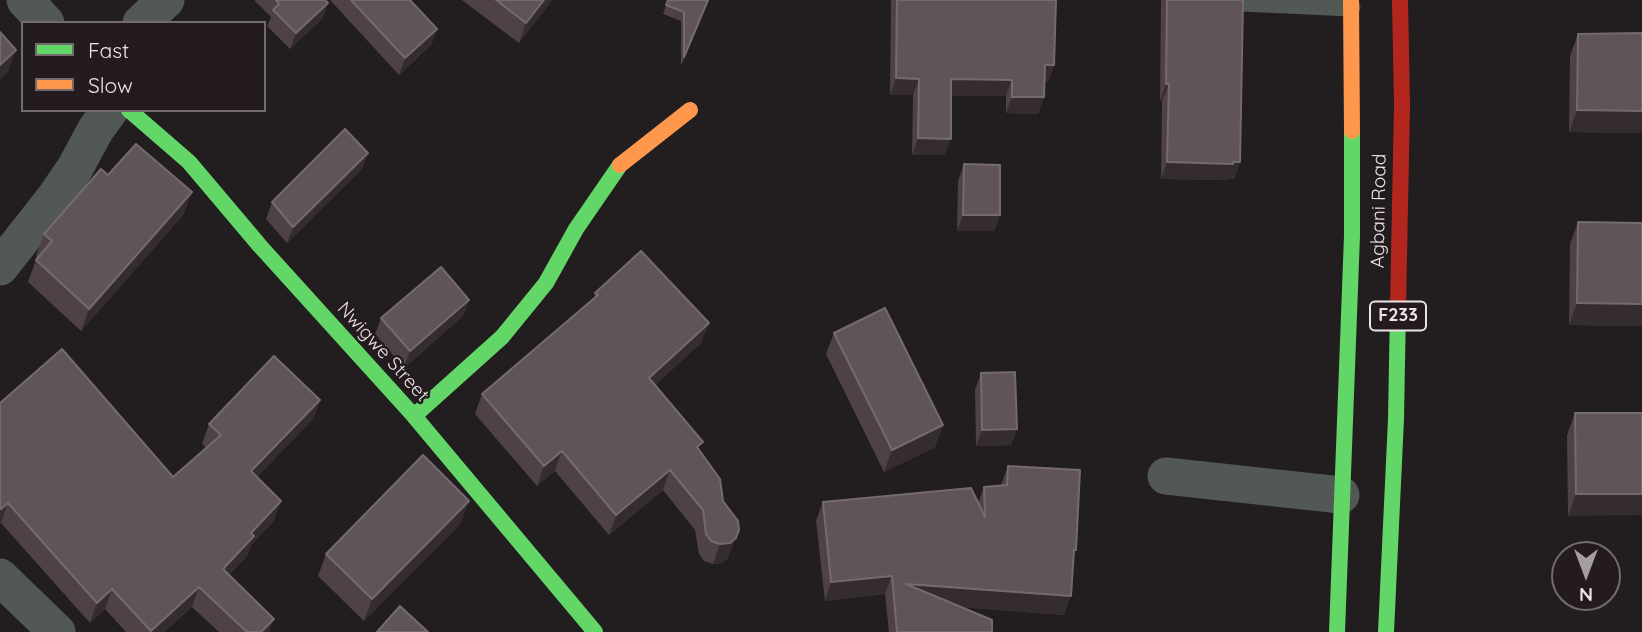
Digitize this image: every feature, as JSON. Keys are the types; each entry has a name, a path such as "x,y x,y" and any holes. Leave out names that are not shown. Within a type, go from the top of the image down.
{"main road":[{"name":"Agbani Road","path":"1386,632 1396,405 1402,105 1401,0"},
{"name":"Agbani Road","path":"1337,632 1352,236 1351,4"},
{"path":"414,416 502,337 546,283 576,229 618,166 690,110"},
{"name":"Nwigwe Street","path":"131,112 189,162 260,246 414,416 595,632"}],"street":[{"path":"25,0 44,21"},
{"path":"143,21 166,0"},
{"path":"0,267 56,196 109,112"},
{"path":"1166,476 1341,495"},
{"path":"0,577 57,632"}],"lane":[{"path":"1198,0 1351,4"}],"building":[{"path":"276,0 325,0 328,3 296,33 273,10 279,4"},
{"path":"351,0 410,0 437,29 405,58"},
{"path":"496,0 544,0 526,23"},
{"path":"668,0 708,0 684,57 684,12 666,5"},
{"path":"897,0 1056,0 1054,65 1045,65 1044,97 1012,97 1012,80 951,79 951,139 918,138 919,79 896,78"},
{"path":"1167,0 1243,0 1240,162 1167,162"},
{"path":"0,32 16,50 0,65"},
{"path":"1642,33 1642,111 1577,110 1578,34"},
{"path":"345,129 368,153 293,227 272,202"},
{"path":"136,144 192,192 89,309 36,260 52,241 44,234 101,169 108,175"},
{"path":"964,164 1000,165 1000,215 963,215"},
{"path":"1578,222 1642,223 1642,304 1577,303"},
{"path":"641,251 709,323 649,378 703,442 697,447 720,479 723,501 738,521 739,530 730,543 711,541 706,534 703,510 670,470 616,515 562,451 544,466 482,394 598,295 595,293"},
{"path":"441,267 469,300 410,351 381,318"},
{"path":"885,308 943,425 892,450 834,333"},
{"path":"62,349 173,477 221,435 209,424 274,356 320,400 251,471 281,501 251,533 254,536 223,569 274,619 261,632 247,632 199,587 151,631 112,589 97,603 8,503 0,508 0,403"},
{"path":"1015,372 1017,429 982,430 981,373"},
{"path":"1575,413 1642,413 1642,494 1576,494"},
{"path":"423,455 469,501 372,599 326,554"},
{"path":"1008,466 1080,470 1071,596 906,584 992,620 992,632 897,632 892,576 831,582 823,502 971,488 985,517 984,487 1007,485"},
{"path":"400,606 428,632 377,632"}],"traffic: fast":[{"path":"131,112 189,162 260,246 414,416 595,632"},
{"path":"1337,632 1352,236 1352,131"},
{"path":"414,416 502,337 546,283 576,229 620,165"},
{"path":"1386,632 1396,419 1398,307"}],"traffic: slow":[{"path":"1351,0 1352,131"},
{"path":"620,165 690,110"}],"traffic: jam":[{"path":"1398,307 1402,105 1400,0"}]}
